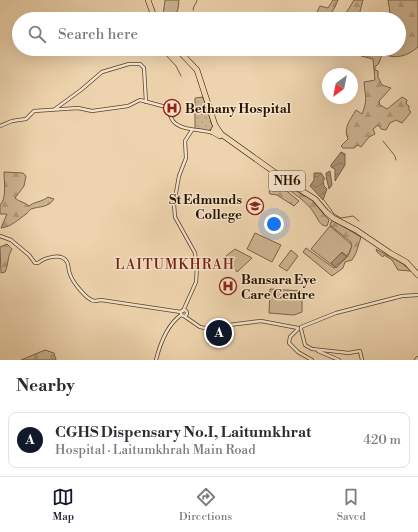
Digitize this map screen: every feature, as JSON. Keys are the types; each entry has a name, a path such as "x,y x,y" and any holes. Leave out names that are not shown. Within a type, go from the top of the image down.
{"highway":[{"path":"148,0 152,12"},
{"path":"184,56 193,64 199,73 215,131"},
{"name":"NH6","path":"215,131 315,199 326,212 334,218 361,233 406,262 418,275"}],"street":[{"path":"54,109 81,90 102,72 133,63 140,64 144,68 146,102"},
{"path":"0,126 12,121 26,119 34,110 78,108 92,112 128,106 140,100 164,106 167,108 174,122 192,130 215,131"},
{"path":"156,360 165,336 182,313 196,282 197,267 195,253 174,216 174,204 179,176 186,158 185,141 192,130"},
{"path":"0,236 8,239 29,255 35,263 38,263 44,258 50,257 57,257 65,260 69,273 76,285 83,293 94,301 102,300 182,313 186,312"},
{"path":"312,360 298,352 289,343 290,337 300,328 336,313 402,296 418,295"},
{"path":"185,307 189,319"},
{"path":"182,313 200,327 205,328 261,321 300,328"},
{"path":"300,328 305,345 339,360"},
{"path":"317,350 349,353 360,351 362,360"}],"green space":[{"path":"165,0 179,0 177,12 163,12"},
{"path":"333,0 338,0 332,12 317,12 320,6 328,8"},
{"path":"354,0 363,0 360,12 346,12"},
{"path":"388,0 418,0 418,47 406,54 406,12 390,12"},
{"path":"361,56 381,56 379,63 375,67 375,70 378,71 378,77 382,85 391,88 379,101 380,105 387,109 402,97 407,100 406,104 409,106 409,110 411,112 402,123 396,120 390,123 386,130 381,129 378,125 373,129 375,134 369,137 361,147 358,145 354,148 343,148 341,146 348,139 346,131 350,121 356,110 362,114 364,109 366,98 364,82 375,80 373,59"},
{"path":"203,97 213,127 209,131 195,129 195,98"},
{"path":"4,172 23,173 26,176 24,186 15,198 29,206 48,197 54,199 49,204 31,209 15,222 1,228 7,214 0,214 0,205 4,198"},
{"path":"288,186 312,200 329,220 327,226 320,223 309,206 288,189"},
{"path":"283,188 299,201 294,206 277,195 270,194 269,192 270,190"},
{"path":"332,220 361,237 352,260 345,262 343,268 332,276 303,252 306,248 334,268 347,257 350,251 351,242 330,225"},
{"path":"330,226 352,245 349,253 335,267 311,249"},
{"path":"255,233 281,245 272,262 247,249"},
{"path":"7,244 12,249 5,272 1,273 0,247"},
{"path":"235,249 252,258 237,272 226,256"},
{"path":"376,249 398,261 411,271 398,270 392,260 384,255 383,257 377,252"},
{"path":"291,250 298,256 287,271 279,266"},
{"path":"270,289 302,291 302,312 294,315 269,313"},
{"path":"45,350 54,353 56,360 21,360"}],"water":[{"path":"341,152 345,154 345,165 335,181 335,169 331,167 331,165"},
{"path":"330,171 332,185 329,189 326,173"},
{"path":"314,173 321,173 325,179 323,180 324,186 327,189 323,200 310,186 314,180"},
{"path":"342,252 347,256 336,268 331,263"}],"waterway":[{"path":"193,10 197,0"},
{"path":"167,56 176,66 181,76"},
{"path":"383,141 395,156 396,160"},
{"path":"324,200 334,214 341,218 353,216 359,221"}],"place":[{"name":"Bethany Hospital","path":"172,108"},
{"name":"St Edmunds College","path":"255,206"},
{"name":"Bansara Eye Care Centre","path":"228,286"},
{"name":"CGHS Dispensary No.I, Laitumkhrat","path":"219,333"}],"district":[{"name":"LAITUMKHRAH","path":"175,264"}]}
